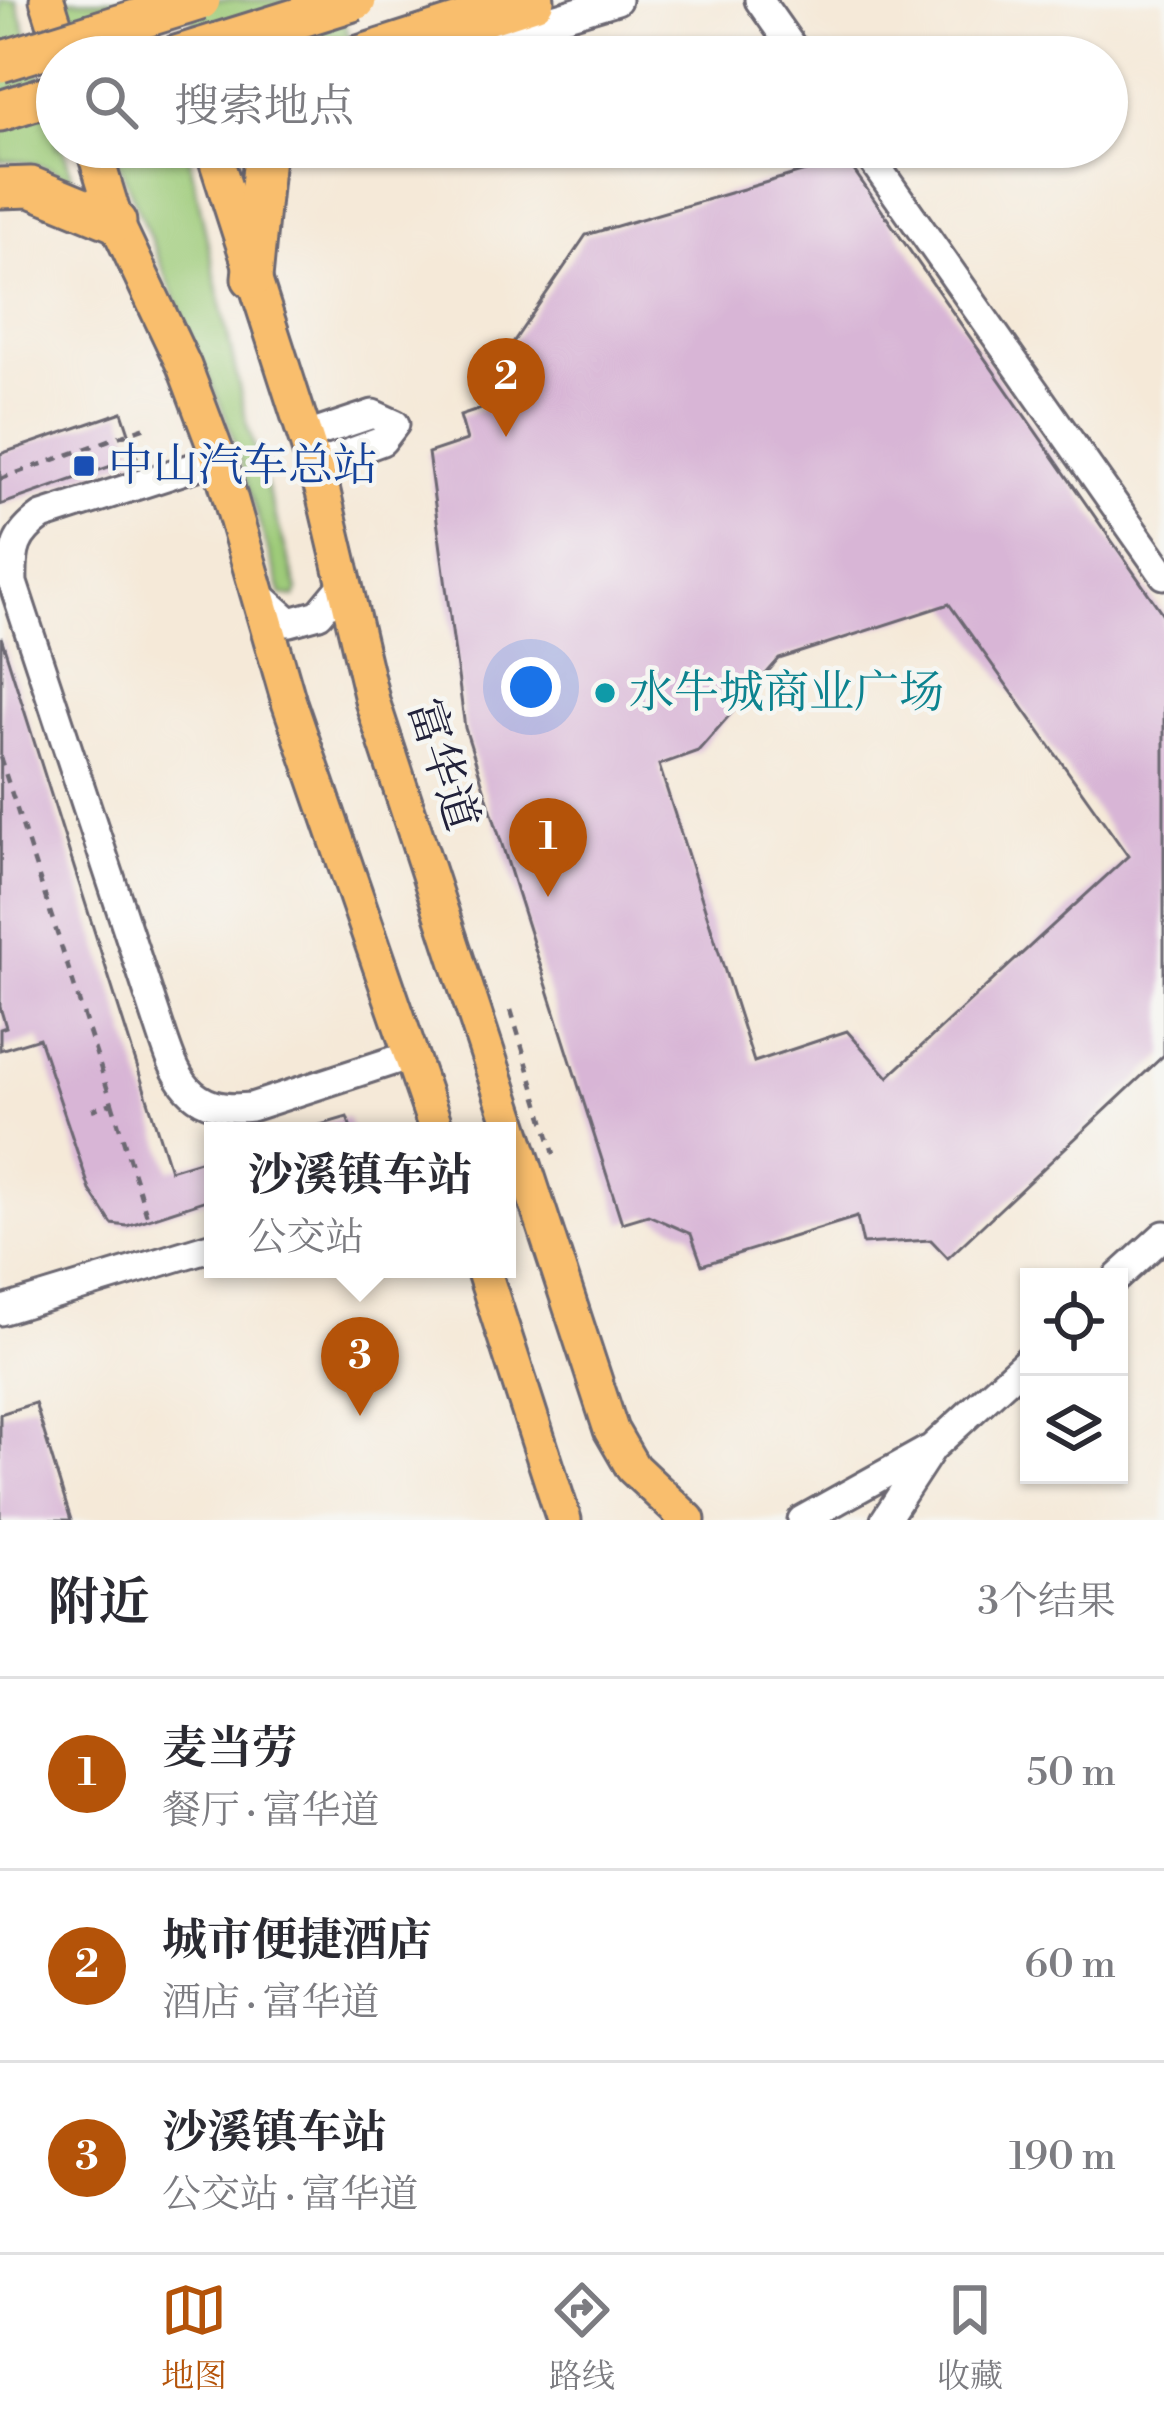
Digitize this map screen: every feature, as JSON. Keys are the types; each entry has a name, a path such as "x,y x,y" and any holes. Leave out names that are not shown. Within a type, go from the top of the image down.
{"highway":[{"path":"84,36 200,0"},
{"path":"240,36 356,0"},
{"path":"422,36 534,0"},
{"path":"0,62 36,51"},
{"path":"0,111 36,100"},
{"path":"252,278 263,168"},
{"path":"0,188 31,187 116,222"}],"main road":[{"path":"47,0 58,36"},
{"path":"167,0 178,36"},
{"path":"99,168 116,222 184,366 219,459 289,702 434,1122"},
{"name":"富华道","path":"218,168 309,452 373,704 510,1122"},
{"name":"富华道","path":"516,1140 611,1430 633,1468 688,1520"},
{"path":"486,1278 564,1520"}],"street":[{"path":"496,36 617,0"},
{"path":"759,0 784,36"},
{"path":"877,168 1164,575"},
{"path":"219,459 42,516 20,531 13,552 13,583 166,1047 191,1094 229,1109 251,1107 411,1055"},
{"path":"257,594 290,622 319,614 344,584"},
{"path":"1128,1268 1164,1234"},
{"path":"0,1311 204,1249"},
{"path":"802,1520 932,1448 1020,1367"},
{"path":"885,1520 932,1448"}],"path":[{"path":"0,479 146,427"},
{"path":"0,757 149,1223"},
{"path":"512,1010 559,1171"},
{"path":"92,1110 112,1103"}],"green space":[{"path":"0,0 16,0 36,62 36,164 0,161"},
{"path":"65,0 146,0 157,36 74,36"},
{"path":"187,0 338,0 348,36 198,36"},
{"path":"47,168 69,168 74,183"},
{"path":"121,168 192,168 247,424 298,590 295,597 282,595 229,426"}],"building":[{"name":"水牛城商业广场","path":"815,168 852,168 1164,616 1164,1055 948,1258 931,1240 863,1244 857,1217 702,1265 691,1234 648,1215 622,1223 465,728 428,453 467,440 460,416 502,402 493,372 586,235","holes":["949,604 1128,856 888,1077 847,1031 754,1062 659,765 698,751 779,659"]},
{"path":"122,412 137,457 0,505 0,454"},
{"path":"1,637 170,1170 204,1160 204,1201 127,1226 112,1224 90,1190 39,1038 0,1050 0,1029 6,1027 0,1007"},
{"path":"35,1403 71,1520 0,1520 0,1414"}],"place":[{"name":"城市便捷酒店","path":"506,437"},
{"name":"中山汽车总站","path":"84,466"},
{"name":"水牛城商业广场","path":"605,693"},
{"name":"麦当劳","path":"548,897"},
{"name":"沙溪镇车站","path":"360,1416"}]}
